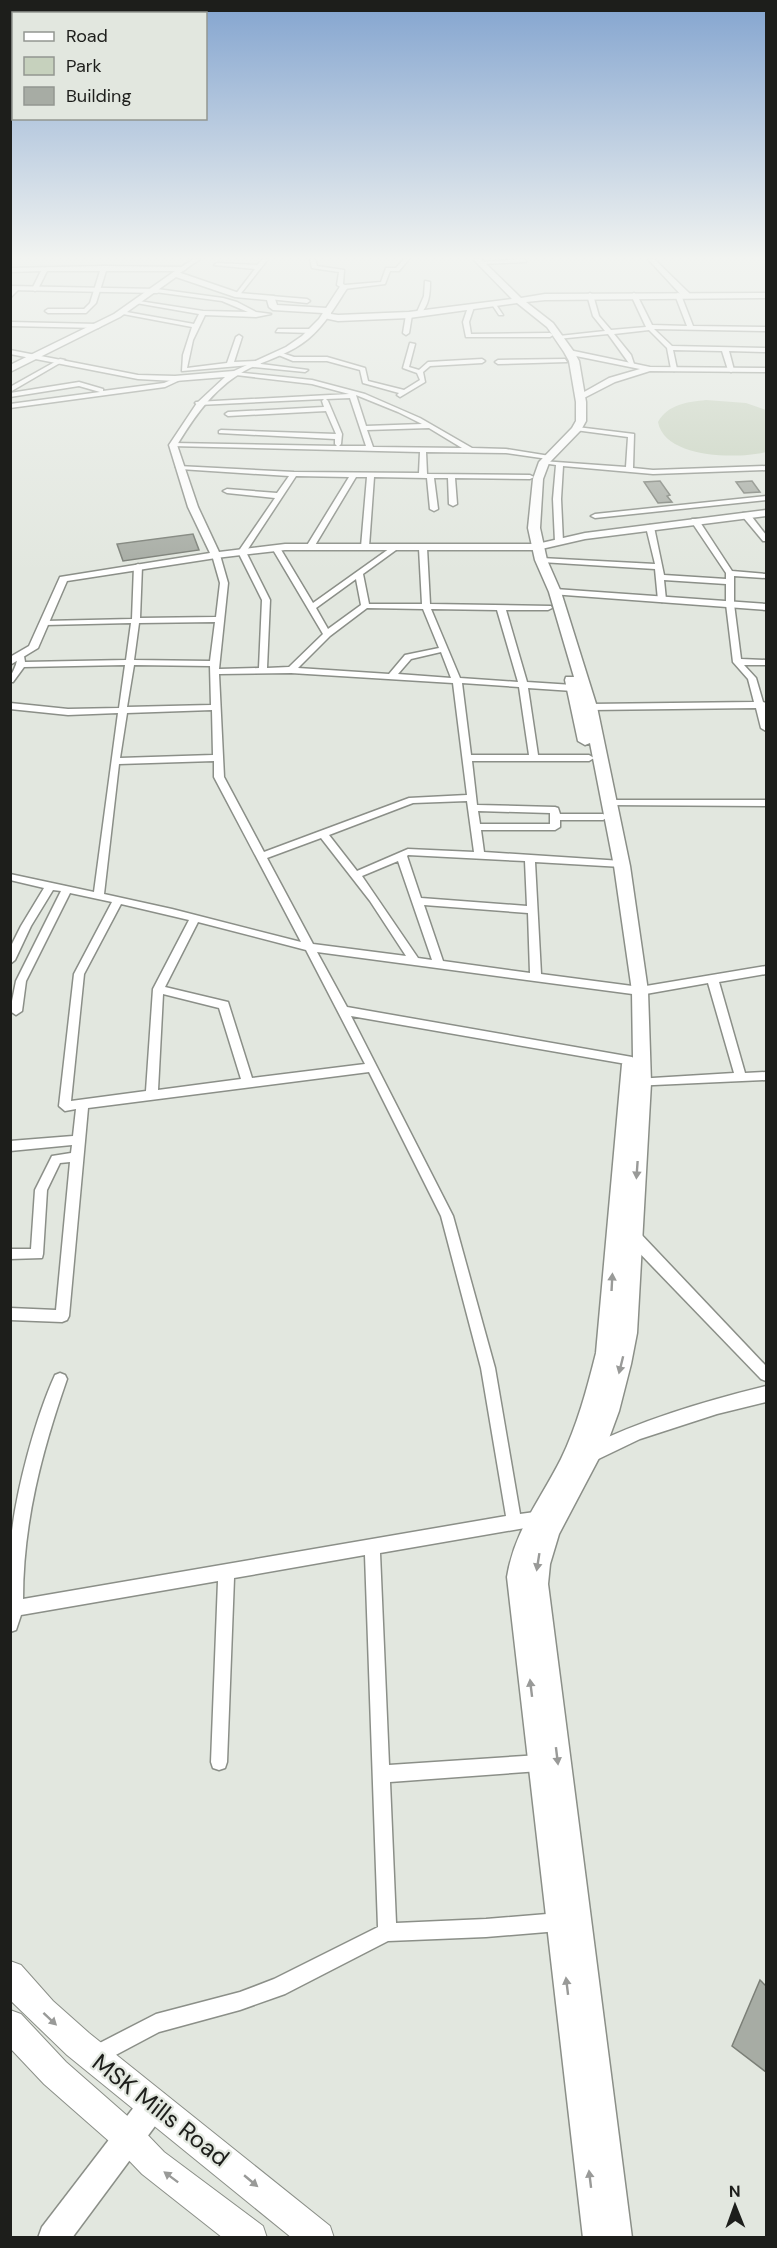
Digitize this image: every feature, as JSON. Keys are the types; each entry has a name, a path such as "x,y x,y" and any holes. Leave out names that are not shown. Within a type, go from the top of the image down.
{"main road":[{"path":"536,551 534,528 538,479 576,418 574,389 566,364"},
{"path":"574,364 581,421 577,429 530,477 527,505 536,551 590,707 605,808 617,864 634,990 636,1083 624,1234 606,1353 597,1395 584,1432 545,1518 537,1562 536,1584 617,2238"},
{"path":"552,600 589,758 605,808"},
{"path":"634,990 632,1061 636,1083"},
{"path":"598,2238 519,1577 524,1546 591,1454 614,1391 623,1356 624,1234"},
{"name":"MSK Mills Road","path":"10,1976 47,2017 92,2057 154,2104 318,2238"},
{"name":"MSK Mills Road","path":"10,2025 55,2073 129,2138 153,2163 251,2238"},
{"path":"53,2238 154,2104"}],"street":[{"path":"10,390 55,364"},
{"path":"80,364 139,377 178,379 236,373 318,383 386,403 432,426 470,450"},
{"path":"185,364 184,370 230,364 256,364 305,370"},
{"path":"256,364 236,373 198,403 173,444 194,507 216,555 224,583 214,668 219,777 343,1010 447,1216 488,1368 514,1522"},
{"path":"345,364 363,369 365,382 405,392"},
{"path":"407,364 406,368 420,372"},
{"path":"420,372 430,364"},
{"path":"631,364 650,369 766,370"},
{"path":"673,364 674,369"},
{"path":"729,364 731,370"},
{"path":"580,398 612,380 650,369"},
{"path":"386,403 423,381 420,372"},
{"path":"10,406 165,385 178,379"},
{"path":"318,383 338,437 337,449"},
{"path":"10,395 79,384 101,390"},
{"path":"198,403 233,403 353,395"},
{"path":"353,395 370,450"},
{"path":"216,445 233,403"},
{"path":"228,414 328,409"},
{"path":"248,433 258,413"},
{"path":"363,428 432,426"},
{"path":"577,429 632,435 629,470"},
{"path":"221,432 338,437"},
{"path":"173,444 370,450 470,450 653,472 766,468"},
{"path":"423,450 434,509"},
{"path":"548,460 557,500 559,542"},
{"path":"180,467 294,474 530,477"},
{"path":"242,552 294,474"},
{"path":"310,547 354,475"},
{"path":"365,547 370,475"},
{"path":"451,476 453,504"},
{"path":"227,491 281,496"},
{"path":"595,516 766,498"},
{"path":"536,551 559,542 650,527 766,513"},
{"path":"746,515 766,539"},
{"path":"695,521 730,578 730,604 737,662 752,678 763,705 766,728"},
{"path":"650,527 659,567 662,600"},
{"path":"10,680 21,661 33,648 63,579 216,555 276,548 310,547 536,551 659,567"},
{"path":"276,548 327,634"},
{"path":"312,607 393,548"},
{"path":"423,548 426,607 457,681 479,855"},
{"path":"242,552 266,600 263,671"},
{"path":"99,897 115,761 136,620 138,566"},
{"path":"359,574 365,606"},
{"path":"660,577 766,576"},
{"path":"291,670 327,634 365,606 501,608 552,600 662,600 766,607"},
{"path":"501,608 523,685 534,758"},
{"path":"45,623 220,619"},
{"path":"391,677 408,657 444,649"},
{"path":"10,662 130,662 573,688"},
{"path":"737,662 766,662"},
{"path":"590,707 763,705"},
{"path":"10,706 68,712 216,707"},
{"path":"115,761 219,758"},
{"path":"467,758 589,758"},
{"path":"261,857 412,800 555,810 555,827 476,827"},
{"path":"555,817 605,808 766,803"},
{"path":"323,833 356,875 414,960"},
{"path":"356,875 408,852 617,864"},
{"path":"401,854 438,962"},
{"path":"530,859 536,977"},
{"path":"10,877 195,918 308,947 438,962 634,990 766,970"},
{"path":"10,960 26,926 50,886"},
{"path":"16,1011 21,981 67,890"},
{"path":"118,901 80,975 65,1106 372,1067"},
{"path":"417,901 533,910"},
{"path":"152,1095 158,989 195,918"},
{"path":"712,978 741,1078"},
{"path":"158,989 224,1005 248,1083"},
{"path":"343,1010 632,1061"},
{"path":"636,1083 766,1076"},
{"path":"10,1314 62,1316 82,1104"},
{"path":"10,1146 79,1140"},
{"path":"10,1254 37,1254 41,1190 56,1159 77,1157"},
{"path":"624,1234 766,1375"},
{"path":"10,1624 15,1608 15,1553 33,1456 60,1379"},
{"path":"571,1462 636,1432 717,1406 766,1394"},
{"path":"15,1608 545,1518"},
{"path":"372,1548 387,1932"},
{"path":"219,1762 226,1573"},
{"path":"381,1774 540,1762"},
{"path":"92,2057 156,2023 240,2001 278,1987 387,1932 486,1929 559,1922"}],"green space":[{"path":"706,400 746,403 766,410 766,452 738,455 704,454 674,443 664,434 658,422 667,411 686,403"}],"building":[{"path":"660,481 672,502 658,503 644,482"},
{"path":"752,481 760,492 744,493 736,482"},
{"path":"193,534 199,550 123,561 117,544"},
{"path":"760,1980 766,1986 766,2072 732,2046"}]}
